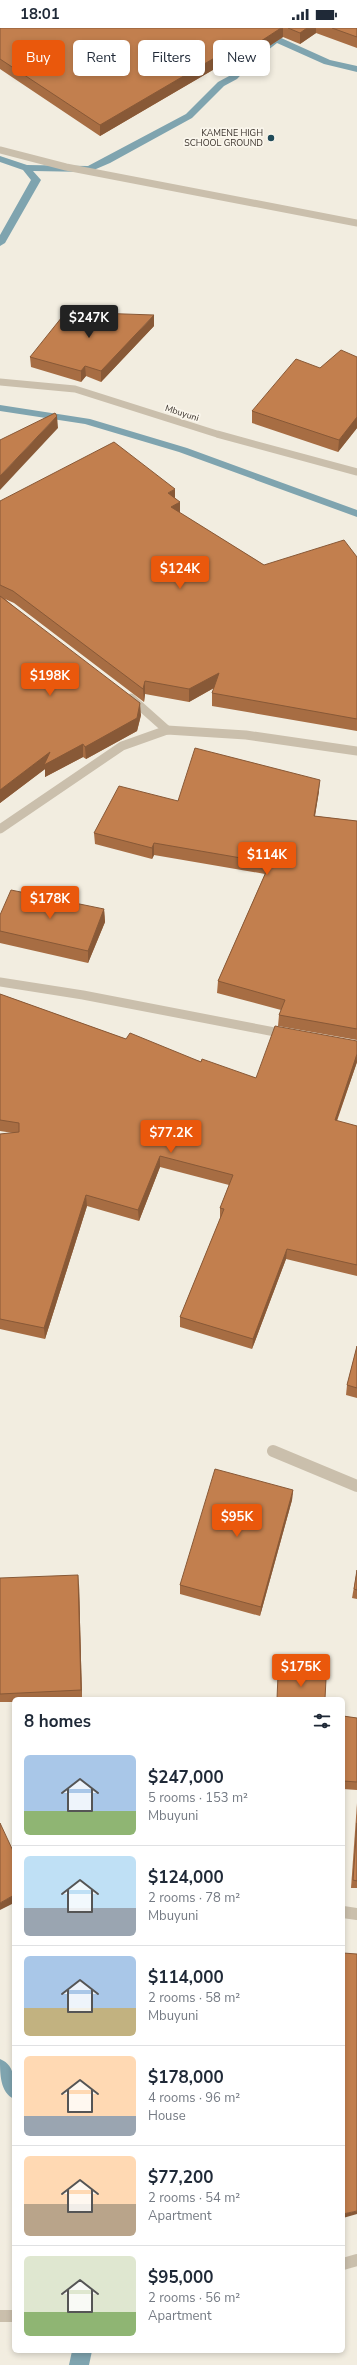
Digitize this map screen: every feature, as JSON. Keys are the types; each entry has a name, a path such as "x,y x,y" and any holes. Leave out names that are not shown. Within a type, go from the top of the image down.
{"street":[{"path":"0,150 66,167 357,223"},
{"name":"Mbuyuni","path":"0,382 75,389 217,434 357,472"},
{"path":"122,691 167,730"},
{"path":"0,829 122,746 167,730 246,735 357,751"},
{"path":"0,982 83,995 294,1036"},
{"path":"273,1451 357,1486"},
{"path":"345,1912 357,1914"},
{"path":"345,2263 357,2260"},
{"path":"0,2316 12,2316"}],"building":[{"path":"0,28 281,28 263,40 213,40 213,59 205,64 205,40 138,40 138,76 184,76 100,125 26,76 65,76 65,40 12,40 12,67 0,59"},
{"path":"288,28 307,28 300,33"},
{"path":"332,28 357,28 357,37"},
{"path":"66,312 154,315 101,371 85,366 81,371 30,357"},
{"path":"341,350 357,357 357,417 339,440 252,411 296,359 320,368"},
{"path":"55,413 57,416 0,476 0,440"},
{"path":"114,442 175,489 168,493 180,502 171,507 264,565 344,540 357,557 357,719 212,693 219,673 189,689 145,681 143,689 13,591 0,585 0,501"},
{"path":"0,596 140,703 137,718 85,747 83,744 44,765 50,752 0,790"},
{"path":"195,748 320,780 314,816 357,821 357,1029 279,1015 285,1000 218,981 270,863 154,843 152,848 94,833 119,786 178,801"},
{"path":"11,890 104,909 88,951 0,931 0,915"},
{"path":"0,994 126,1039 130,1033 201,1062 202,1059 256,1078 275,1026 357,1041 357,1054 335,1120 357,1126 357,1265 287,1249 253,1339 180,1317 224,1209 220,1208 233,1175 160,1156 138,1210 86,1195 44,1328 0,1319 0,1134 19,1132 19,1123 0,1120"},
{"path":"357,1346 357,1388 347,1385"},
{"path":"215,1469 293,1490 261,1607 180,1585"},
{"path":"357,1570 357,1590 354,1589"},
{"path":"78,1575 81,1690 0,1694 0,1578"},
{"path":"278,1675 326,1679 325,1697 277,1697"},
{"path":"345,1716 357,1718 357,1782 345,1781"},
{"path":"0,1823 12,1849 12,1896 0,1903"},
{"path":"357,1823 357,1881 353,1880"},
{"path":"345,1953 357,1954 357,2211 345,2214"}],"waterway":[{"path":"26,168 66,167 89,169 107,161 151,135 189,116 221,84 234,77 251,59 276,39 327,62 357,69"},
{"path":"0,159 26,168"},
{"path":"0,243 36,180 26,168"},
{"path":"0,408 86,421 183,450 357,514"},
{"path":"0,2068 12,2087"},
{"path":"79,2365 82,2353"}],"place":[{"name":"KAMENE HIGH SCHOOL GROUND","path":"271,138"}]}
